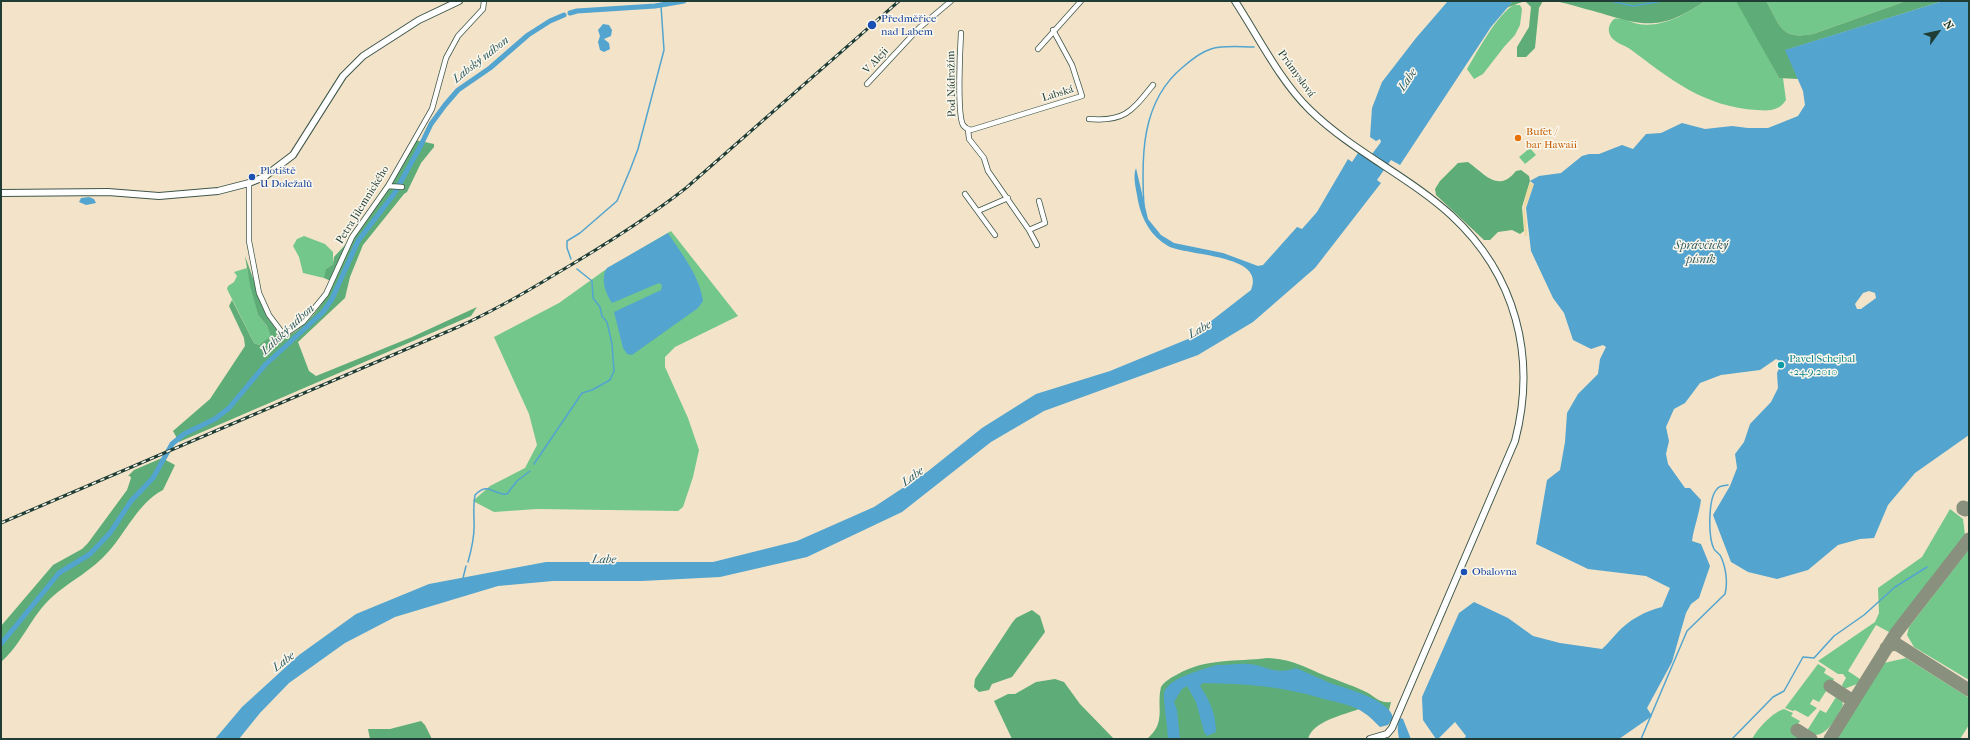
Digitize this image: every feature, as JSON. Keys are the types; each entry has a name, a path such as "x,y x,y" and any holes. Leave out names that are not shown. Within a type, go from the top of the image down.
{"street":[{"path":"1,193 108,192 159,196 218,191 249,183 264,177 292,155 343,76 363,56 420,20 459,1"},
{"name":"Petra Jilemnického","path":"249,183 249,241 259,293 269,315 284,334 303,322 326,294 352,237 390,186 432,110 446,58 458,36 483,9 484,1"},
{"name":"V Aleji","path":"867,84 919,28 951,1"},
{"path":"1038,49 1053,30 1081,1"},
{"name":"Průmyslová","path":"1235,1 1298,97 1324,122 1450,214 1474,239 1493,266 1507,293 1518,324 1525,376 1520,420 1515,441 1392,728 1387,734 1370,739"},
{"name":"Labská","path":"970,129 1082,96 1072,65 1053,30"},
{"name":"Pod Nádražím","path":"961,33 960,93 962,122 965,127 970,129"},
{"path":"1089,119 1112,120 1119,118 1136,107 1153,85"},
{"path":"970,129 970,141 984,158 988,172 1008,198 1037,245"},
{"path":"390,186 402,187"},
{"path":"965,194 995,236"},
{"path":"978,211 1008,198"},
{"path":"1029,230 1046,223 1039,201"}],"green space":[{"path":"1513,1 1525,1 1506,8"},
{"path":"1525,1 1543,1 1539,8 1535,48 1526,57 1517,57 1517,47 1529,27 1531,7"},
{"path":"1552,1 1705,1 1672,19 1658,23 1645,23 1617,18"},
{"path":"1705,1 1736,1 1740,5 1779,78 1783,78 1786,100 1783,104 1773,110 1757,110 1738,108 1704,97 1674,81 1630,49 1616,41 1610,35 1609,26 1614,19 1623,19 1638,24 1656,24 1674,19"},
{"path":"1736,1 1766,1 1783,29 1794,35 1802,35 1813,34 1906,1 1943,1 1786,50 1798,79 1779,78"},
{"path":"1766,1 1906,1 1813,34 1794,35 1783,29"},
{"path":"1514,5 1520,5 1522,9 1520,25 1515,35 1483,74 1474,79 1467,69 1495,24 1508,9"},
{"path":"415,140 434,144 434,147 421,163 407,192 363,245 350,277 345,298 298,342 309,371 316,376 412,337 477,307 471,316 179,442 173,431 210,399 245,346 244,338 229,306 232,300 254,343 259,345 271,336 267,326 258,315 250,285 245,256 267,317 283,338 299,329 307,322 325,299 333,282 324,278 326,269 333,264 334,257 346,244"},
{"path":"1530,148 1536,155 1525,164 1519,157"},
{"path":"1468,162 1485,176 1497,181 1503,181 1509,178 1516,171 1521,170 1529,176 1530,181 1522,207 1524,231 1520,234 1512,230 1498,232 1490,240 1484,240 1436,195 1435,189 1440,181 1458,163"},
{"path":"671,231 738,316 675,347 665,357 665,367 688,418 699,450 693,477 683,507 678,511 537,509 494,512 473,501 490,486 525,468 537,445 529,414 494,337 559,303 605,270"},
{"path":"304,236 325,244 333,252 333,264 326,269 326,276 324,278 303,273 299,257 293,246 297,239"},
{"path":"247,268 258,315 267,326 272,336 259,345 254,343 227,289 228,286 234,282 237,276 234,272"},
{"path":"162,458 175,465 163,490 147,502 102,558 89,570 52,597 38,613 15,647 1,662 1,626 53,565 82,549 88,543 127,490 131,478 128,476 134,470"},
{"path":"1950,509 1963,519 1965,535 1891,631 1889,632 1876,625 1848,671 1860,679 1857,684 1844,689 1842,685 1846,678 1843,674 1838,674 1818,661 1875,622 1879,613 1878,588 1922,557"},
{"path":"1969,549 1969,680 1914,647 1907,635 1909,627"},
{"path":"1032,610 1040,616 1045,632 1012,677 992,684 989,690 979,692 974,687 975,679 1016,618"},
{"path":"1267,658 1284,660 1298,664 1368,693 1383,702 1391,702 1386,722 1359,709 1337,716 1322,723 1311,733 1308,739 1147,739 1157,727 1160,714 1161,687 1169,679 1199,665"},
{"path":"1906,658 1968,697 1969,725 1960,739 1836,739 1884,663"},
{"path":"1818,664 1826,669 1824,673 1834,679 1819,702 1813,699 1810,704 1817,708 1808,717 1795,710 1793,711 1785,708"},
{"path":"1055,679 1064,682 1080,704 1114,739 1012,739 994,701 1008,694 1015,694 1036,682"},
{"path":"1836,697 1842,701 1843,705 1834,721 1826,731 1821,734 1809,734 1808,729 1820,710 1826,713"},
{"path":"1784,709 1793,713 1791,716 1800,721 1792,733 1801,739 1752,739 1766,721 1775,713"},
{"path":"421,721 425,725 432,739 370,739 368,729 390,729"}],"sand":[{"path":"1530,183 1534,184 1525,208 1527,236 1525,236 1524,209"}],"water":[{"name":"Labe","path":"1448,1 1513,1 1491,27 1400,165 1391,160 1377,180 1381,183 1315,268 1253,322 1198,355 1044,411 991,442 902,512 807,557 720,577 642,581 553,581 498,586 395,617 345,643 289,683 260,713 239,739 215,739 242,707 299,655 356,614 429,584 546,562 713,562 797,541 874,507 927,472 982,428 1036,394 1110,371 1188,339 1251,290 1253,278 1247,269 1237,263 1222,258 1177,249 1162,242 1148,227 1142,215 1135,180 1136,168 1148,219 1161,235 1174,243 1223,253 1258,266 1263,265 1297,227 1302,229 1317,212 1348,159 1352,162 1362,147 1372,154 1381,142 1380,139 1376,141 1370,137 1372,108 1382,82 1416,38"},
{"name":"Správčický písník","path":"1943,1 1969,1 1969,435 1915,473 1888,505 1874,538 1860,539 1838,545 1808,570 1777,579 1748,572 1731,562 1713,515 1730,486 1737,468 1735,454 1744,442 1750,424 1771,402 1778,388 1777,373 1782,362 1776,359 1760,370 1721,375 1700,383 1685,403 1674,409 1666,427 1669,441 1666,454 1668,464 1685,488 1690,488 1701,500 1692,541 1701,544 1710,566 1699,598 1691,604 1686,613 1672,662 1647,708 1652,716 1619,739 1464,739 1466,736 1455,722 1438,739 1436,739 1423,720 1422,697 1459,613 1474,602 1508,618 1533,636 1560,643 1602,649 1632,620 1649,611 1662,607 1670,588 1646,576 1588,569 1536,544 1547,480 1560,470 1565,442 1567,413 1578,394 1598,374 1600,359 1606,347 1603,345 1591,349 1573,340 1564,313 1553,298 1531,251 1526,208 1534,184 1530,181 1539,176 1561,173 1582,156 1599,154 1622,145 1633,149 1646,134 1661,133 1682,123 1705,129 1732,126 1768,128 1798,116 1805,105 1803,91 1785,50","holes":["1869,291 1875,293 1876,298 1861,309 1857,309 1855,304 1863,293"]},
{"path":"603,24 609,25 612,30 611,36 604,39 609,43 610,49 604,52 600,50 598,42 600,36 598,30"},
{"path":"89,197 94,199 96,203 86,205 79,202 81,198"},
{"path":"668,233 694,274 703,301 698,308 632,355 627,354 623,348 614,312 661,290 662,285 659,283 612,303 604,282 605,272 607,268"},
{"path":"1251,664 1280,671 1296,668 1330,683 1376,700 1390,712 1393,718 1388,725 1380,727 1366,714 1354,707 1293,691 1264,686 1203,683 1200,686 1212,708 1216,732 1207,736 1204,732 1196,702 1187,686 1182,689 1174,702 1177,710 1180,739 1168,739 1164,696 1167,688 1172,683 1187,675 1217,665"},
{"path":"1401,718 1403,719 1411,739 1399,739 1398,725"}],"waterway":[{"name":"Labský náhon","path":"570,13 577,11 655,6 684,1"},
{"path":"1611,1 1633,6 1663,1"},
{"path":"571,259 567,248 567,241 580,233 617,201 638,149 664,50 661,6"},
{"name":"Labský náhon","path":"1,644 59,573 90,554 110,533 131,501 153,478 172,444 184,434 215,419 229,408 265,365 323,312 332,299 358,241 394,194 431,124 458,90 490,68 528,35 550,21 564,15"},
{"path":"1144,207 1143,169 1147,131 1151,113 1159,96 1169,81 1189,62 1207,50 1227,47 1254,47"},
{"path":"534,464 582,393 592,390 610,380 614,371 612,344 607,322 602,316 600,307 593,298 592,281 577,269"},
{"path":"468,562 474,536 475,495 484,489 507,494 517,481 530,471"},
{"path":"1641,739 1687,631 1725,594 1726,574 1722,559 1714,550 1711,536 1710,518 1714,494 1719,487 1728,485"},
{"path":"463,578 466,566"},
{"path":"1732,739 1773,697 1784,691 1803,657 1814,658 1834,636 1864,615 1895,587 1927,567"}],"taxiway":[{"path":"1963,507 1966,508 1965,510 1963,509 1963,507"},
{"path":"1830,739 1896,633 1969,539"},
{"path":"1886,648 1892,644 1898,645 1969,690"},
{"path":"1830,686 1853,701"},
{"path":"1797,730 1811,739"}],"railway":[{"path":"1,523 458,327 531,289 622,234 686,188 899,1"}],"place":[{"name":"Předměřice nad Labem","path":"872,25"},
{"name":"Bufet / bar Hawaii","path":"1518,138"},
{"name":"Plotiště U Doležalů","path":"252,177"},
{"name":"Pavel Schejbal +24.9.2010","path":"1781,365"},
{"name":"Obalovna","path":"1464,572"}]}
